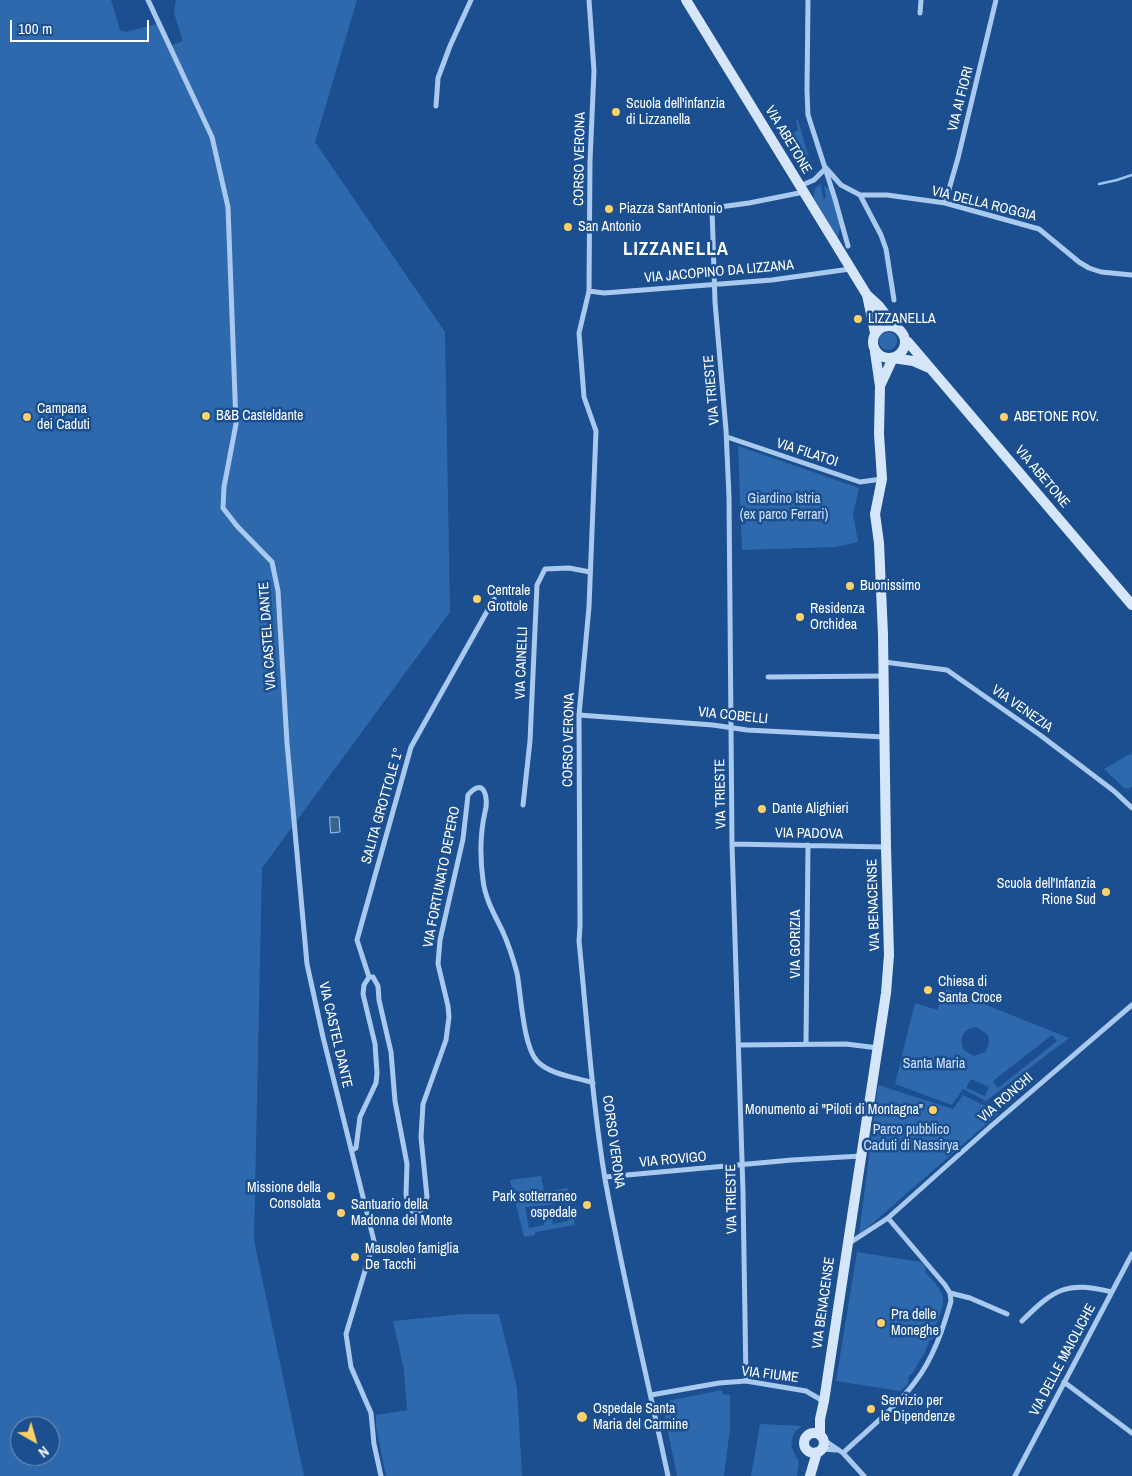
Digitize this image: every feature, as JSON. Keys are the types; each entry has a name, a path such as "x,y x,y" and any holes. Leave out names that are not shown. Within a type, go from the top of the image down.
{"main road":[{"name":"VIA ABETONE","path":"686,0 867,295"},
{"path":"867,295 879,306 895,327 902,332 905,341 902,351 893,358"},
{"path":"867,295 875,333 872,343 875,352 882,357 913,362 930,368"},
{"path":"875,333 886,326 895,327"},
{"name":"VIA ABETONE","path":"905,341 908,342 988,434 1132,605"},
{"name":"VIA BENACENSE","path":"810,1476 824,1402 862,1156 889,955 884,676 879,544 874,514 882,479 879,434 880,386 875,352"},
{"name":"VIA BENACENSE","path":"880,386 893,358"}],"street":[{"name":"VIA CASTEL DANTE","path":"149,0 212,137 228,207 236,424 224,488 224,508 237,526 272,562 278,591 287,743 308,964 323,1037 374,1241 346,1334 351,1367 371,1413 374,1444 381,1476"},
{"path":"436,106 438,78 450,46 472,0"},
{"name":"CORSO VERONA","path":"589,0 594,71 590,161 588,291 580,333 584,397 596,431 589,607 579,715 579,941 593,1082 605,1177 668,1476"},
{"path":"808,0 808,115 826,168 848,246"},
{"path":"920,13 922,0"},
{"name":"VIA AI FIORI","path":"944,203 958,158 996,0"},
{"path":"802,189 826,168"},
{"path":"826,168 841,185 860,195 881,235 886,249 894,300"},
{"name":"VIA TRIESTE","path":"746,1380 739,1045 732,844 730,554 726,437 715,284 712,208 749,203 802,189"},
{"name":"VIA DELLA ROGGIA","path":"860,195 887,195 944,203 1039,229 1089,268 1101,272 1132,275"},
{"name":"VIA JACOPINO DA LIZZANA","path":"588,291 604,293 800,277 850,269"},
{"name":"VIA FILATOI","path":"726,437 860,482 882,479"},
{"name":"VIA CAINELLI","path":"522,805 530,741 537,585 545,568 569,568 590,572"},
{"name":"SALITA GROTTOLE 1°","path":"369,977 357,940 411,747 494,599"},
{"name":"VIA VENEZIA","path":"883,662 947,670 1040,735 1114,791 1132,808"},
{"path":"768,678 884,676"},
{"name":"VIA COBELLI","path":"579,715 714,725 748,730 884,738"},
{"name":"VIA FORTUNATO DEPERO","path":"369,977 373,977 378,986 381,1009 392,1052 395,1101 407,1164 406,1194 408,1206 412,1211 417,1212 422,1210 427,1197 421,1137 423,1104 446,1040 449,1018 438,964 440,940 463,839 468,795 472,790 482,789 487,798 482,824 482,880 512,956 530,1048 536,1060 542,1065 554,1071 593,1082"},
{"name":"VIA PADOVA","path":"732,844 886,847"},
{"name":"VIA GORIZIA","path":"806,1044 808,845"},
{"path":"352,1150 356,1148 360,1117 376,1083 377,1073 375,1044 364,994 364,985 369,977"},
{"name":"VIA RONCHI","path":"847,1244 888,1218 1132,1005"},
{"path":"739,1045 846,1044 878,1048"},
{"name":"VIA ROVIGO","path":"605,1177 862,1156"},
{"path":"840,1451 899,1400 921,1374 932,1355 951,1301 950,1293 945,1285 888,1218"},
{"name":"VIA DELLE MAIOLICHE","path":"1015,1476 1132,1254"},
{"path":"1022,1321 1043,1302 1061,1290 1083,1286 1112,1292"},
{"path":"950,1293 970,1298 1007,1314"},
{"name":"VIA FIUME","path":"651,1395 746,1380 806,1390 824,1402"},
{"path":"1064,1382 1132,1433"},
{"path":"816,1443 840,1451"},
{"path":"816,1443 840,1451 864,1476"}],"green space":[{"path":"0,0 111,0 120,30 126,32 156,24 145,0 151,0 172,45 183,41 174,13 176,0 357,0 315,142 445,332 450,612 262,868 254,1240 304,1476 0,1476"},
{"path":"798,120 811,166 802,171 795,160 796,156 800,153 796,147 792,150 786,138 798,130 796,121"},
{"path":"821,184 823,198 826,198 824,186 830,189 840,227 838,238 814,198 815,190"},
{"path":"888,332 894,335 897,341 894,347 888,350 882,347 879,341 882,335"},
{"name":"Giardino Istria (ex parco Ferrari)","path":"738,446 859,488 853,514 858,542 835,547 742,550"},
{"path":"1132,753 1132,787 1128,789 1123,787 1104,769"},
{"name":"Santa Maria","path":"946,989 1069,1038 986,1101 963,1089 952,1105 895,1084 915,1003 937,1010","holes":["975,1027 984,1031 988,1036 989,1043 985,1052 974,1056 964,1050 961,1042 965,1032","1052,1035 1057,1041 998,1088 993,1081","971,1079 989,1087 985,1096 966,1088"]},
{"name":"Parco pubblico Caduti di Nassirya","path":"878,1085 953,1109 963,1095 999,1113 859,1235"},
{"path":"541,1176 544,1192 568,1188 575,1225 535,1232 535,1235 524,1237 510,1180","holes":["565,1200 568,1221 553,1224 552,1219 544,1220 544,1225 529,1228 525,1207 549,1205"]},
{"name":"Pra delle Moneghe","path":"857,1252 921,1262 926,1268 925,1272 938,1286 943,1298 942,1310 935,1328 934,1338 929,1341 925,1352 912,1374 909,1375 908,1384 900,1391 836,1381"},
{"path":"464,1314 499,1314 517,1388 522,1476 386,1476 376,1427 376,1415 407,1410 404,1370 393,1321"},
{"path":"722,1390 723,1394 730,1395 730,1429 724,1476 677,1476 662,1402"},
{"path":"760,1424 802,1426 794,1434 791,1442 799,1461 797,1476 751,1476"}],"shaded area":[{"path":"330,817 339,817 340,832 331,833"}],"waterway":[{"path":"1099,184 1132,175"}],"place":[{"name":"Scuola dell'infanzia di Lizzanella","path":"616,112"},
{"name":"Piazza Sant'Antonio","path":"609,209"},
{"name":"San Antonio","path":"568,227"},
{"name":"LIZZANELLA","path":"858,319"},
{"name":"B&B Casteldante","path":"206,416"},
{"name":"Campana dei Caduti","path":"27,417"},
{"name":"ABETONE ROV.","path":"1004,417"},
{"name":"Buonissimo","path":"850,586"},
{"name":"Centrale Grottole","path":"477,599"},
{"name":"Residenza Orchidea","path":"800,617"},
{"name":"Dante Alighieri","path":"762,809"},
{"name":"Scuola dell'Infanzia Rione Sud","path":"1106,892"},
{"name":"Chiesa di Santa Croce","path":"928,990"},
{"name":"Monumento ai \"Piloti di Montagna\"","path":"933,1110"},
{"name":"Missione della Consolata","path":"331,1196"},
{"name":"Park sotterraneo ospedale","path":"587,1205"},
{"name":"Santuario della Madonna del Monte","path":"341,1213"},
{"name":"Mausoleo famiglia De Tacchi","path":"355,1257"},
{"name":"Pra delle Moneghe","path":"881,1323"},
{"name":"Servizio per le Dipendenze","path":"871,1409"},
{"name":"Ospedale Santa Maria del Carmine","path":"582,1417"}],"district":[{"name":"LIZZANELLA","path":"676,250"}]}
